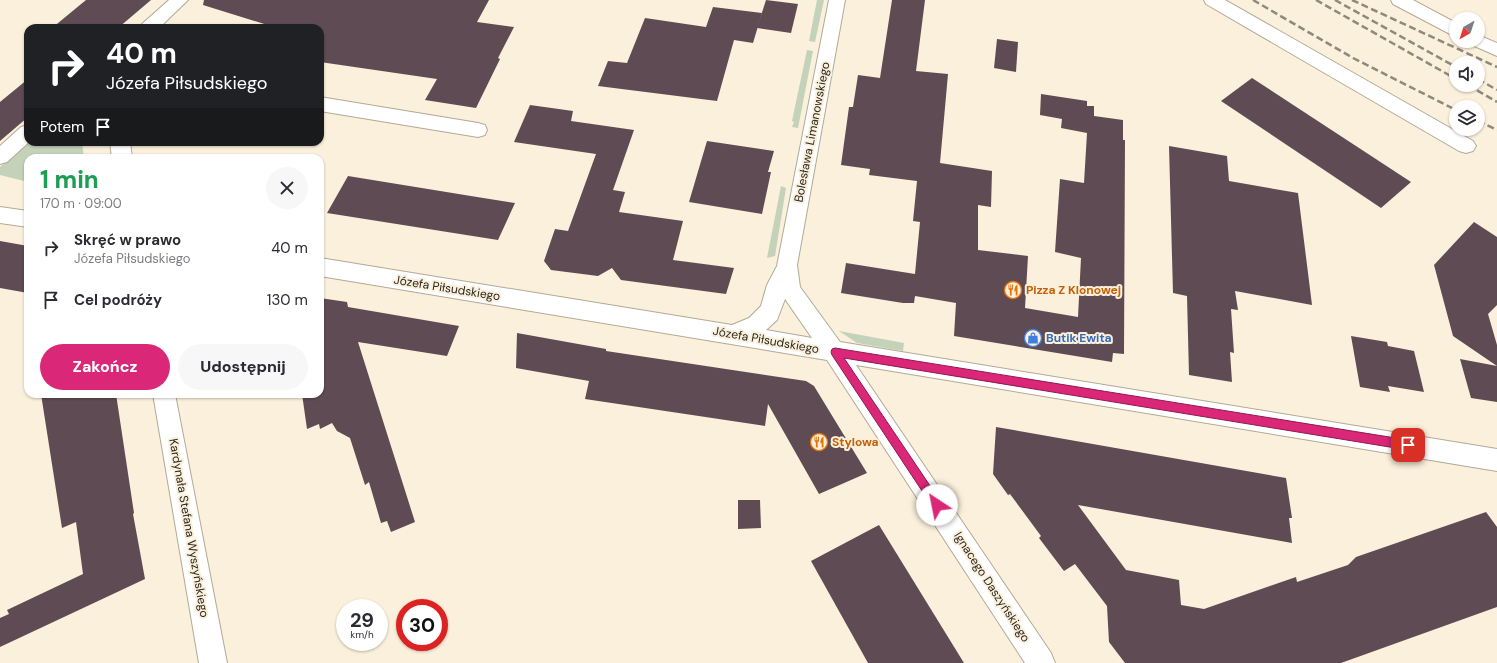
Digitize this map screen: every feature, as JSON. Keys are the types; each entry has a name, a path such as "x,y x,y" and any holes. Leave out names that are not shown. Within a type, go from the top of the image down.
{"street":[{"path":"153,24 180,0"},
{"name":"Bolesława Limanowskiego","path":"733,334 757,325 769,313 773,306 778,285 787,265 837,0"},
{"path":"1212,0 1466,146"},
{"path":"1399,0 1449,26"},
{"path":"1485,44 1497,50"},
{"path":"324,105 478,130"},
{"path":"0,157 24,136"},
{"path":"0,215 24,218"},
{"name":"Bolesława Limanowskiego","path":"787,265 790,289 835,352"},
{"name":"Józefa Piłsudskiego","path":"324,268 1497,460"},
{"name":"Ignacego Daszyńskiego","path":"835,352 1041,663"},
{"name":"Kardynała Stefana Wyszyńskiego","path":"165,398 213,663"}],"green space":[{"path":"817,0 824,0 815,42 809,41"},
{"path":"807,50 813,51 798,128 792,127 794,122 792,121"},
{"path":"24,146 82,146 84,154 24,154 24,181 0,175 0,167"},
{"path":"781,186 786,188 775,256 767,258"},
{"path":"839,331 904,343 903,351 857,343"}],"building":[{"path":"86,0 151,0 123,24 57,24"},
{"path":"204,0 489,0 477,22 514,27 498,58 500,59 476,108 425,100 437,79 324,63 324,24 264,24 203,5"},
{"path":"766,0 798,4 791,33 757,28"},
{"path":"892,0 925,0 916,71 948,74 940,163 992,171 991,207 978,205 978,250 1028,256 1025,308 1078,317 1081,258 1055,252 1060,179 1084,183 1087,133 1061,128 1062,119 1040,115 1041,94 1087,101 1087,106 1094,106 1094,116 1123,120 1123,140 1125,140 1124,354 1113,353 1112,362 954,336 956,303 915,296 914,303 903,303 841,293 846,263 915,274 920,222 913,221 917,181 869,175 870,169 841,165 849,107 853,107 858,75 880,78"},
{"path":"713,7 762,13 753,43 734,40 717,101 598,86 608,61 627,63 645,18 706,27"},
{"path":"997,39 1018,42 1016,72 994,68"},
{"path":"1252,78 1411,182 1381,208 1221,101"},
{"path":"24,82 24,120 0,141 0,102"},
{"path":"530,105 573,111 571,121 634,130 613,190 625,192 619,212 683,221 673,260 734,268 726,294 621,280 612,268 598,276 551,270 544,261 555,229 568,231 596,154 514,142"},
{"path":"707,141 774,151 768,172 771,172 762,214 689,202"},
{"path":"1169,146 1227,156 1229,181 1298,193 1312,305 1235,291 1238,310 1231,309 1234,353 1230,352 1232,382 1189,375 1187,296 1173,293"},
{"path":"348,176 515,203 498,240 327,213"},
{"path":"1474,222 1497,237 1497,305 1488,314 1497,345 1497,366 1453,336 1434,265"},
{"path":"0,241 24,245 24,292 0,288"},
{"path":"324,299 347,302 348,307 459,326 447,356 358,342 415,522 391,532 387,521 381,523 369,482 365,485 350,438 337,431 332,423 320,429 319,424 307,429 303,398 324,398"},
{"path":"517,333 606,349 606,351 806,381 814,386 867,473 819,494 768,404 765,426 585,399 589,381 516,368"},
{"path":"1351,336 1387,342 1388,346 1414,351 1424,392 1388,386 1390,392 1360,387"},
{"path":"1460,359 1497,366 1497,402 1471,398"},
{"path":"42,398 117,398 133,514 145,579 0,647 0,618 9,614 7,610 83,574 76,522 62,528"},
{"path":"996,427 1286,478 1292,518 1289,518 1292,543 1078,505 1126,570 1179,580 1181,605 1204,609 1296,577 1297,582 1348,565 1356,557 1486,512 1497,527 1497,607 1341,663 1125,663 1109,642 1107,606 1075,564 1064,571 1039,538 1041,536 993,474"},
{"path":"738,500 760,500 761,528 738,529"},
{"path":"879,525 964,663 868,663 811,561"}],"railway":[{"path":"1253,0 1353,58 1449,106"},
{"path":"1316,0 1449,75"},
{"path":"1335,0 1449,63"},
{"path":"1352,0 1497,67"},
{"path":"1485,83 1497,90"},
{"path":"1480,92 1497,102"},
{"path":"1485,124 1497,130"}],"place":[{"name":"Pizza Z Klonowej","path":"1013,290"},
{"name":"Butik Ewita","path":"1033,338"},
{"name":"Stylowa","path":"819,442"}],"route":[{"path":"937,505 835,352 1408,445"}]}
